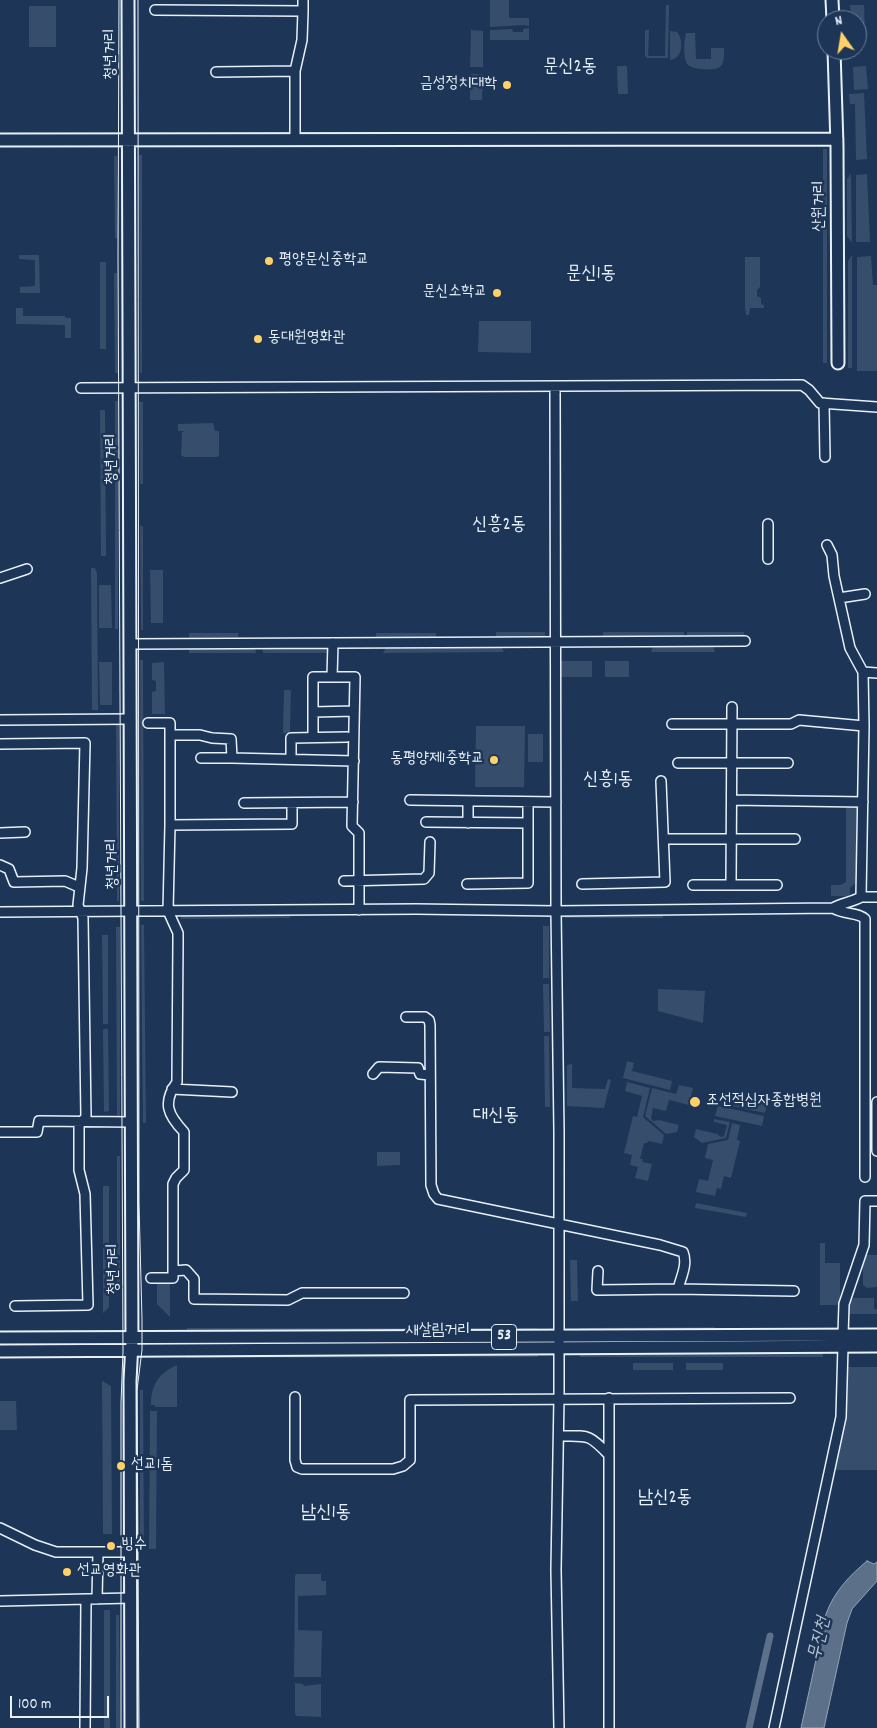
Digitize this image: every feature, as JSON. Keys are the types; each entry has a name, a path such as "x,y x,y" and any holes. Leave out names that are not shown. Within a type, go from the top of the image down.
{"main road":[{"name":"청년거리","path":"128,0 132,1337 131,1728"},
{"name":"산원거리","path":"834,60 837,139 838,363"},
{"path":"0,140 837,139"},
{"name":"새살림거리","path":"0,1351 559,1342 843,1340 877,1335"},
{"name":"새살림거리","path":"0,1338 132,1337 559,1342"},
{"name":"새살림거리","path":"843,1340 877,1346"}],"street":[{"path":"295,140 295,71 302,40 303,0"},
{"path":"155,10 220,5 303,11"},
{"path":"216,72 295,71"},
{"path":"81,388 802,385 820,403 877,407"},
{"path":"555,387 556,911 559,1131 559,1436 556,1570 559,1728"},
{"path":"824,403 825,457"},
{"path":"768,524 768,559"},
{"path":"827,545 832,556 834,576 850,648 863,672 864,802 860,897"},
{"path":"0,578 27,569"},
{"path":"839,598 865,594"},
{"path":"130,644 745,641"},
{"path":"332,677 333,643"},
{"path":"863,672 877,673"},
{"path":"313,737 313,677 355,677 352,826 359,833 358,910"},
{"path":"731,885 732,707"},
{"path":"313,712 354,711"},
{"path":"0,720 130,719"},
{"path":"672,724 791,724 799,720 864,726"},
{"path":"148,723 170,723 168,911 178,933 178,942 177,1082 169,1098 169,1113 184,1132 184,1170 173,1184 172,1278 151,1278"},
{"path":"170,735 200,734 212,738 231,739 232,758"},
{"path":"291,759 291,738 347,737"},
{"path":"0,744 85,743 82,868 78,905 84,922 86,1117 79,1125 79,1170 85,1194 88,1305 15,1306"},
{"path":"201,758 354,761"},
{"path":"678,763 788,763"},
{"path":"582,884 665,882 661,781"},
{"path":"410,800 556,802"},
{"path":"732,800 864,802"},
{"path":"244,803 353,802"},
{"path":"468,802 468,823"},
{"path":"466,884 528,883 528,802"},
{"path":"170,825 292,824 292,803"},
{"path":"426,822 528,823"},
{"path":"0,833 25,832"},
{"path":"664,839 795,839"},
{"path":"344,881 424,879 429,873 430,842"},
{"path":"0,865 9,869 14,882 65,881 79,887"},
{"path":"693,885 777,885"},
{"path":"0,912 556,911 833,908 860,897 877,897"},
{"path":"833,908 841,913 861,915 866,919 865,1178"},
{"path":"406,1017 425,1017 429,1020 431,1185 438,1200 660,1245 683,1252 685,1257 684,1270 678,1289"},
{"path":"373,1074 379,1067 418,1068 420,1074 430,1075"},
{"path":"172,1089 232,1092"},
{"path":"877,1102 877,1151"},
{"path":"0,1132 37,1132 39,1122 131,1122"},
{"path":"774,1728 841,1417 844,1304 864,1245 865,1201 877,1201"},
{"path":"173,1271 186,1270 194,1279 194,1299 288,1300 302,1293 404,1293"},
{"path":"598,1270 597,1290 794,1291"},
{"path":"295,1397 295,1460 297,1467 302,1469 393,1469 403,1466 410,1460 410,1400 790,1398"},
{"path":"609,1398 609,1728"},
{"path":"559,1436 584,1436 594,1439 609,1455"},
{"path":"0,1528 35,1545 56,1552 130,1552"},
{"path":"98,1552 98,1599"},
{"path":"0,1601 131,1598"},
{"path":"85,1728 86,1600"}],"shaded area":[{"path":"490,0 509,0 509,18 529,18 529,26 490,27"},
{"path":"666,5 669,5 668,58 647,58 645,56 645,30 649,30 648,56 665,56"},
{"path":"850,5 864,5 864,10 850,10"},
{"path":"29,6 56,6 56,47 29,47"},
{"path":"529,28 529,40 490,40 490,30 512,29 513,32 523,32 523,29"},
{"path":"471,30 483,31 483,67 470,67"},
{"path":"670,31 677,32 679,35 681,49 678,56 670,60"},
{"path":"686,33 695,33 696,59 711,59 711,48 724,48 722,65 713,69 689,66 684,49"},
{"path":"617,66 627,66 628,94 618,94"},
{"path":"866,66 868,89 854,90 853,67"},
{"path":"470,74 483,74 482,100 470,100"},
{"path":"864,93 867,159 856,160 855,104 850,104 849,94"},
{"path":"823,149 827,149 827,363 823,363"},
{"path":"139,155 142,155 142,373 140,373"},
{"path":"114,156 117,156 118,238 115,238"},
{"path":"851,173 852,243 847,236 847,179"},
{"path":"867,174 870,242 856,242 856,175"},
{"path":"19,255 39,255 40,293 20,293 20,287 35,286 35,260 19,259"},
{"path":"852,255 852,368 848,368 848,261"},
{"path":"871,256 873,285 877,285 877,371 857,371 857,257"},
{"path":"745,257 760,257 760,287 757,290 757,296 761,298 761,304 764,305 764,308 750,308 749,315 746,315 745,308"},
{"path":"100,262 106,262 106,349 100,349"},
{"path":"114,273 117,273 118,373 115,373"},
{"path":"16,308 23,308 23,316 65,316 66,318 71,318 71,338 65,338 65,325 16,324"},
{"path":"479,321 531,321 531,353 478,352"},
{"path":"115,401 118,401 118,629 115,629"},
{"path":"139,402 143,402 143,484 140,484"},
{"path":"100,410 105,410 106,556 101,556"},
{"path":"213,423 215,431 219,431 219,455 217,457 184,457 181,455 182,432 185,431 178,431 178,424"},
{"path":"140,526 143,526 143,630 141,630"},
{"path":"91,568 95,568 97,573 98,710 92,710"},
{"path":"150,570 163,570 163,623 151,623"},
{"path":"99,585 111,585 112,628 99,628"},
{"path":"496,632 545,632 545,637 496,638"},
{"path":"603,632 684,632 684,637 603,637"},
{"path":"687,632 744,632 744,637 687,637"},
{"path":"189,633 238,633 238,637 189,638"},
{"path":"376,633 436,633 436,638 376,638"},
{"path":"501,646 504,652 383,653 386,647"},
{"path":"653,646 713,646 715,652 651,652"},
{"path":"189,647 255,648 256,653 189,653"},
{"path":"330,647 330,653 263,653 263,648"},
{"path":"140,660 143,660 144,901 141,901"},
{"path":"560,661 592,661 592,677 560,677"},
{"path":"605,661 629,661 629,677 605,677"},
{"path":"99,662 112,662 112,705 100,705"},
{"path":"164,662 165,714 152,714 152,692 156,691 156,681 152,680 152,663"},
{"path":"284,690 291,690 290,733 283,733"},
{"path":"116,725 119,725 119,901 117,901"},
{"path":"476,726 525,726 524,787 475,787"},
{"path":"528,734 543,734 543,762 528,762"},
{"path":"846,808 857,808 856,883 850,888 850,896 831,896 831,885 841,885 846,882"},
{"path":"565,915 663,915 663,918 565,918"},
{"path":"181,916 290,916 290,918 181,919"},
{"path":"141,925 144,925 146,1123 143,1123"},
{"path":"543,926 549,926 549,978 543,978"},
{"path":"116,927 120,927 120,1121 117,1122"},
{"path":"102,935 108,935 108,1024 103,1024"},
{"path":"543,984 549,984 550,1032 544,1032"},
{"path":"658,989 705,991 703,1023 658,1011"},
{"path":"103,1029 108,1029 109,1111 104,1112"},
{"path":"544,1036 549,1036 550,1107 545,1107"},
{"path":"627,1061 634,1063 632,1071 672,1081 670,1090 623,1078"},
{"path":"572,1064 572,1088 605,1089 608,1079 611,1080 604,1108 567,1106 567,1065"},
{"path":"627,1082 650,1088 643,1117 664,1135 662,1144 648,1141 644,1143 640,1159 643,1159 642,1162 652,1164 648,1181 635,1178 638,1167 630,1165 632,1155 624,1153 633,1116 637,1117 642,1096 625,1091"},
{"path":"679,1085 693,1088 689,1105 669,1100 666,1111 653,1108 651,1118 653,1121 659,1120 679,1125 677,1132 666,1134 645,1116 652,1088 676,1094"},
{"path":"726,1095 767,1104 765,1113 718,1103 719,1098 725,1099"},
{"path":"718,1106 764,1116 762,1126 715,1116"},
{"path":"714,1119 730,1122 726,1138 702,1143 694,1137 696,1129 717,1134 721,1137 724,1136 727,1125 714,1122"},
{"path":"732,1123 740,1125 737,1140 740,1141 731,1178 724,1176 721,1189 717,1188 715,1196 696,1192 699,1179 708,1181 713,1160 705,1158 708,1144 728,1140"},
{"path":"377,1152 400,1152 400,1165 377,1166"},
{"path":"117,1156 120,1156 120,1290 117,1290"},
{"path":"103,1186 109,1186 109,1307 103,1313"},
{"path":"696,1203 747,1213 746,1217 695,1208"},
{"path":"820,1243 825,1243 825,1263 840,1263 840,1305 820,1305"},
{"path":"877,1255 876,1287 867,1288 863,1285 863,1256"},
{"path":"570,1260 577,1260 578,1301 571,1301"},
{"path":"157,1281 170,1281 170,1317 157,1304"},
{"path":"854,1298 874,1298 874,1309 877,1309 877,1314 848,1314 849,1303"},
{"path":"715,1327 715,1331 580,1331 580,1328"},
{"path":"187,1328 537,1328 538,1331 187,1332"},
{"path":"538,1352 538,1357 186,1358 186,1353"},
{"path":"580,1352 823,1352 823,1357 580,1357"},
{"path":"633,1363 673,1363 673,1370 633,1370"},
{"path":"686,1363 723,1363 723,1370 686,1370"},
{"path":"177,1365 177,1407 155,1407 155,1405 151,1405 152,1392 160,1376"},
{"path":"848,1367 877,1367 877,1470 833,1470 846,1415"},
{"path":"102,1381 111,1386 112,1534 103,1534"},
{"path":"140,1390 143,1390 144,1543 140,1543"},
{"path":"0,1401 16,1401 17,1430 0,1430"},
{"path":"150,1411 157,1411 156,1549 149,1549"},
{"path":"296,1574 321,1574 321,1581 326,1581 326,1595 298,1596 298,1630 322,1631 321,1677 294,1677"},
{"path":"104,1610 110,1610 110,1728 104,1728"},
{"path":"116,1615 119,1615 120,1728 116,1728"},
{"path":"295,1683 303,1684 304,1686 321,1684 321,1717 296,1716"}],"water":[{"name":"무진천","path":"867,1561 874,1564 877,1562 877,1581 852,1609 847,1623 824,1728 801,1728 829,1606 843,1585"}],"waterway":[{"path":"749,1728 770,1636"}],"tram line":[{"path":"119,0 118,257 123,1351 121,1403 121,1728"},
{"path":"138,0 139,1204 142,1319 142,1350 137,1390 139,1728"}],"place":[{"name":"금성정치대학","path":"507,85"},
{"name":"평양문신중학교","path":"269,261"},
{"name":"문신소학교","path":"497,293"},
{"name":"동대원영화관","path":"258,339"},
{"name":"동평양제1중학교","path":"494,760"},
{"name":"조선적십자종합병원","path":"695,1102"},
{"name":"선교1돔","path":"121,1466"},
{"name":"빙수","path":"111,1546"},
{"name":"선교영화관","path":"67,1572"}],"district":[{"name":"문신2동","path":"570,68"},
{"name":"문신1동","path":"591,275"},
{"name":"신흥2동","path":"499,526"},
{"name":"신흥1동","path":"608,781"},
{"name":"대신동","path":"496,1117"},
{"name":"남신2동","path":"665,1499"},
{"name":"남신1동","path":"326,1514"}]}
